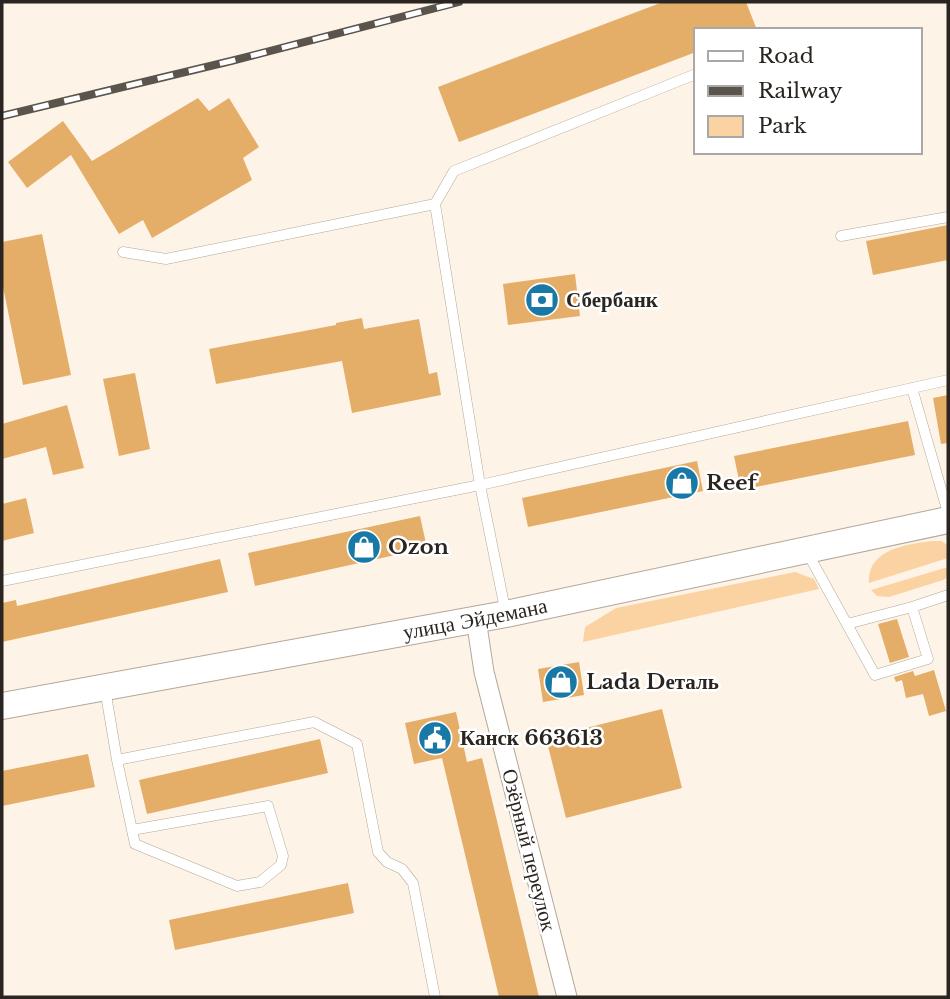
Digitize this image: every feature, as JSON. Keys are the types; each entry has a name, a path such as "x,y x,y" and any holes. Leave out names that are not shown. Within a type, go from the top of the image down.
{"main road":[{"name":"улица Эйдемана","path":"2,706 506,614 948,520"}],"street":[{"name":"Озёрный переулок","path":"476,619 484,672 567,997"}],"lane":[{"path":"506,614 480,485 435,204 454,171 694,75"},
{"path":"122,251 166,259 435,204"},
{"path":"841,236 948,217"},
{"path":"2,582 480,485 948,380"},
{"path":"912,388 948,513"},
{"path":"807,551 875,675 928,659 912,607"},
{"path":"847,624 948,595"},
{"path":"105,688 117,760 132,830 135,844 237,886 260,881 281,865 283,856 268,806 132,830"},
{"path":"117,760 314,722 357,744 379,852 387,862 402,869 413,883 435,997"}],"green space":[{"path":"942,541 948,546 948,558 869,583 874,563 890,550"},
{"path":"948,567 948,577 943,580 889,597 877,596 871,590"},
{"path":"795,572 814,579 819,589 583,642 585,627 616,608"}],"building":[{"path":"663,2 746,2 756,28 694,28 694,53 459,142 438,87"},
{"path":"198,98 209,111 229,98 259,147 243,158 252,180 152,238 143,220 119,234 71,155 27,188 8,162 63,121 92,161"},
{"path":"948,225 948,260 873,275 866,241"},
{"path":"42,234 71,375 23,385 2,282 2,242"},
{"name":"Сбербанк","path":"575,274 580,316 508,325 503,284"},
{"path":"362,318 364,329 419,319 429,374 437,372 441,395 352,413 342,361 216,384 209,349"},
{"path":"135,373 150,449 119,456 103,379"},
{"path":"948,395 948,443 941,444 933,398"},
{"path":"67,405 84,468 53,475 46,447 2,459 2,424"},
{"path":"908,421 915,455 741,490 734,456"},
{"path":"697,461 703,491 528,527 522,498"},
{"path":"26,498 34,533 2,541 2,504"},
{"path":"420,516 427,548 255,586 248,553"},
{"path":"220,559 228,592 2,642 2,603 16,600 17,606"},
{"path":"897,619 909,657 890,663 878,624"},
{"name":"Lada Dеталь","path":"579,662 584,695 543,702 538,669"},
{"path":"934,670 946,711 929,716 923,694 906,698 902,680 896,682 894,677 913,671 915,676"},
{"path":"662,709 682,788 566,818 546,738"},
{"path":"456,712 467,762 482,758 539,997 499,997 442,758 414,764 405,723"},
{"path":"320,739 328,773 147,814 139,780"},
{"path":"88,754 95,787 2,806 2,771"},
{"path":"348,883 354,913 175,950 169,920"}],"railway":[{"path":"2,116 459,2"}],"place":[{"name":"Сбербанк","path":"542,300"},
{"name":"Reef","path":"682,483"},
{"name":"Ozon","path":"364,547"},
{"name":"Lada Dеталь","path":"561,682"},
{"name":"Канск 663613","path":"435,738"}]}
